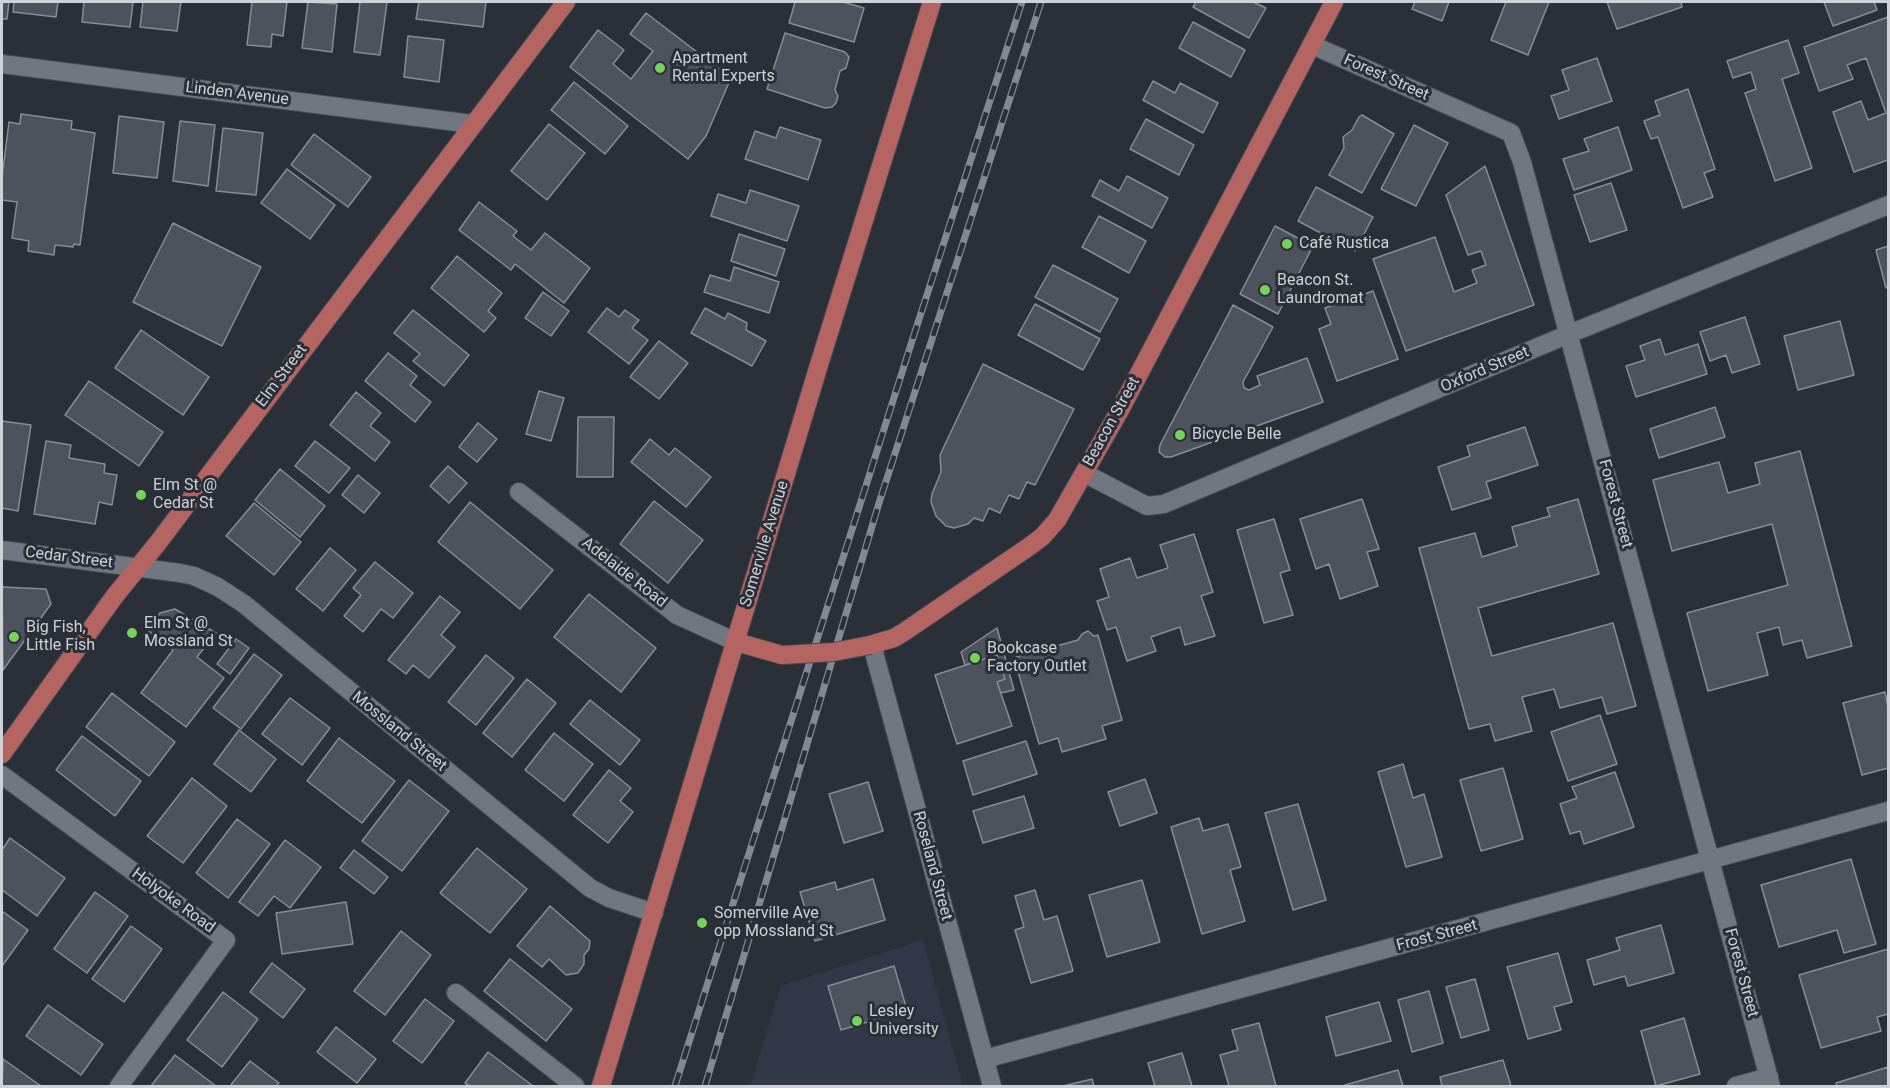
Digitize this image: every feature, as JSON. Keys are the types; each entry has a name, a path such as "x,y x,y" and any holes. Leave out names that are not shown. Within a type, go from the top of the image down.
{"main road":[{"name":"Elm Street","path":"2,754 137,566 157,544 566,2"},
{"name":"Somerville Avenue","path":"601,1086 932,2"},
{"name":"Beacon Street","path":"736,642 782,655 834,652 894,638 1042,537 1057,520 1120,410 1334,2"}],"street":[{"name":"Forest Street","path":"1312,45 1511,133 1522,162 1569,334 1770,1082"},
{"name":"Linden Avenue","path":"2,64 472,124"},
{"name":"Oxford Street","path":"1084,473 1147,506 1164,504 1569,334 1888,205"},
{"name":"Adelaide Road","path":"519,492 677,615 736,642"},
{"name":"Cedar Street","path":"2,550 137,566"},
{"name":"Mossland Street","path":"137,566 194,576 232,596 590,888 609,898 654,913"},
{"name":"Roseland Street","path":"871,645 992,1086"},
{"name":"Holyoke Road","path":"2,775 226,940 118,1086"},
{"name":"Frost Street","path":"985,1059 1888,811"},
{"path":"456,993 575,1086"},
{"path":"1736,1086 1770,1082"}],"shaded area":[{"name":"Lesley University","path":"923,940 963,1086 750,1086 781,986"}],"building":[{"path":"2,2 9,2 7,19 2,19"},
{"path":"14,2 58,2 56,17 13,12"},
{"path":"84,2 133,2 130,27 82,22"},
{"path":"143,2 181,2 177,31 140,27"},
{"path":"252,2 287,2 283,36 272,34 271,47 247,45"},
{"path":"308,2 337,4 332,52 302,48"},
{"path":"360,2 387,2 380,55 354,52"},
{"path":"419,2 486,2 483,27 416,19"},
{"path":"795,2 843,2 864,8 854,42 789,23"},
{"path":"1196,2 1253,2 1266,8 1249,38 1193,7"},
{"path":"1415,2 1449,2 1442,21 1412,9"},
{"path":"1506,2 1549,2 1528,55 1491,40"},
{"path":"1607,2 1681,2 1682,7 1617,29"},
{"path":"1824,2 1874,2 1877,10 1833,26"},
{"path":"646,13 731,78 706,136 688,159 570,67 598,30 624,50 613,64 631,79 653,51 630,34"},
{"path":"1888,17 1888,160 1854,172 1833,112 1861,101 1868,120 1886,113 1866,58 1847,65 1853,79 1819,91 1804,47"},
{"path":"1193,22 1245,50 1231,77 1179,48"},
{"path":"785,33 845,52 849,57 846,68 840,71 835,90 838,96 832,107 825,108 767,89"},
{"path":"408,36 444,40 439,82 404,77"},
{"path":"1788,40 1799,73 1782,79 1812,168 1775,181 1745,93 1756,89 1751,72 1733,78 1727,61"},
{"path":"1597,58 1612,101 1559,119 1551,96 1569,90 1562,70"},
{"path":"1153,81 1175,93 1180,83 1218,103 1203,133 1143,100"},
{"path":"574,82 628,126 605,154 551,110"},
{"path":"1688,89 1715,169 1704,173 1713,197 1683,208 1658,137 1651,139 1644,121 1660,115 1655,101"},
{"path":"21,114 72,121 71,129 95,133 80,245 74,244 73,247 55,245 54,255 28,251 29,241 12,238 17,202 2,200 2,177 9,122 20,124"},
{"path":"1362,115 1394,134 1362,193 1329,175 1344,148 1343,137 1352,130"},
{"path":"119,116 164,122 157,178 113,173"},
{"path":"1146,119 1194,145 1179,175 1130,149"},
{"path":"180,121 215,125 208,186 173,181"},
{"path":"549,124 585,153 547,200 511,171"},
{"path":"1414,125 1448,143 1416,206 1381,189"},
{"path":"780,127 821,140 808,180 745,159 755,131 776,138"},
{"path":"1618,127 1632,170 1574,190 1563,159 1589,151 1584,139"},
{"path":"223,128 263,133 256,195 216,191"},
{"path":"314,134 371,177 348,207 291,165"},
{"path":"1485,166 1534,305 1406,351 1373,259 1435,237 1454,292 1477,283 1472,270 1486,265 1481,251 1468,255 1446,195"},
{"path":"287,169 335,205 310,239 261,203"},
{"path":"1127,176 1168,198 1152,228 1092,196 1100,180 1119,191"},
{"path":"1611,183 1627,230 1590,242 1574,195"},
{"path":"1316,187 1373,217 1355,251 1298,221"},
{"path":"750,190 799,206 787,241 711,216 718,194 746,203"},
{"path":"479,202 517,231 513,236 531,250 545,233 590,268 564,303 515,264 511,270 459,230"},
{"path":"1099,216 1146,241 1129,273 1082,247"},
{"path":"173,223 261,267 222,346 133,302"},
{"path":"1275,226 1313,246 1278,314 1240,294"},
{"path":"739,234 785,249 776,276 731,261"},
{"path":"1888,246 1888,287 1886,288 1876,250"},
{"path":"457,256 502,293 488,311 496,318 484,332 431,288"},
{"path":"1053,265 1118,299 1100,332 1035,297"},
{"path":"734,267 779,282 769,313 704,292 710,275 730,281"},
{"path":"1373,291 1398,359 1337,381 1319,329 1331,324 1325,308"},
{"path":"543,292 569,311 551,336 525,318"},
{"path":"1035,304 1100,339 1083,370 1018,335"},
{"path":"1233,305 1273,327 1243,382 1244,388 1249,390 1260,385 1257,376 1307,358 1323,402 1171,457 1165,457 1159,452 1160,445"},
{"path":"607,308 619,317 625,310 639,320 632,328 648,340 629,364 588,332"},
{"path":"705,308 725,319 728,313 747,323 746,330 766,341 752,366 691,333"},
{"path":"413,310 469,355 444,386 413,361 420,354 394,333"},
{"path":"1745,317 1760,364 1732,373 1726,355 1710,361 1700,332"},
{"path":"1840,321 1854,375 1798,390 1784,336"},
{"path":"141,330 209,377 183,415 115,368"},
{"path":"1660,339 1665,355 1698,344 1707,374 1636,397 1626,366 1645,360 1640,346"},
{"path":"659,341 688,363 659,399 630,377"},
{"path":"388,353 417,376 410,385 431,402 415,422 365,381"},
{"path":"983,364 1074,409 1035,485 1027,482 1019,499 1009,495 1000,513 989,508 983,521 974,518 968,524 954,528 946,526 936,516 931,502 932,494 941,472 940,455"},
{"path":"89,381 163,432 139,466 65,415"},
{"path":"539,391 564,398 551,441 526,434"},
{"path":"356,392 381,413 370,426 390,442 375,461 330,425"},
{"path":"1715,407 1725,437 1659,458 1650,429"},
{"path":"578,417 614,417 613,477 577,477"},
{"path":"2,421 31,425 18,511 2,508"},
{"path":"478,423 497,439 477,462 459,447"},
{"path":"1525,427 1538,465 1486,482 1491,498 1452,510 1438,467 1470,456 1467,446"},
{"path":"650,439 669,455 675,448 711,477 686,507 631,462"},
{"path":"46,441 71,445 69,458 105,464 104,473 117,475 112,505 99,502 95,524 34,514"},
{"path":"315,441 350,468 329,493 295,466"},
{"path":"1800,451 1852,646 1807,658 1802,640 1783,645 1779,627 1757,633 1768,675 1708,691 1687,613 1788,585 1772,524 1672,551 1653,480 1719,462 1728,493 1760,484 1755,463"},
{"path":"448,466 467,483 449,503 430,486"},
{"path":"280,469 325,506 300,537 255,500"},
{"path":"358,475 380,493 364,513 342,495"},
{"path":"1362,499 1379,549 1367,552 1378,586 1340,599 1329,564 1316,569 1300,519"},
{"path":"1578,499 1599,574 1478,608 1492,656 1613,623 1636,706 1607,714 1602,697 1560,708 1554,689 1522,697 1532,731 1495,741 1490,724 1469,729 1419,548 1475,533 1482,557 1517,546 1512,527 1550,516 1547,508"},
{"path":"654,501 703,540 668,583 620,544"},
{"path":"470,502 553,570 520,609 438,542"},
{"path":"254,503 301,542 274,575 226,536"},
{"path":"1274,519 1290,570 1280,573 1293,615 1264,623 1237,530"},
{"path":"1194,534 1213,592 1201,596 1215,636 1185,645 1180,627 1151,637 1156,651 1127,661 1116,627 1107,630 1097,601 1109,597 1100,569 1130,558 1137,578 1168,568 1160,545"},
{"path":"330,548 356,570 323,611 296,589"},
{"path":"375,562 413,593 393,618 381,609 363,632 344,616 361,595 353,588"},
{"name":"Big Fish, Little Fish","path":"2,587 46,589 51,604 3,670"},
{"path":"589,594 656,648 621,692 554,637"},
{"path":"440,596 460,612 441,635 455,647 429,678 413,665 406,674 388,660"},
{"path":"175,609 216,633 197,657 224,678 186,727 141,693 173,650 147,630 160,613"},
{"name":"Bookcase Factory Outlet","path":"997,628 1014,690 1001,693 997,682 1005,679 997,655 965,665 961,652"},
{"path":"1088,631 1094,636 1098,635 1122,720 1102,726 1106,739 1062,752 1058,738 1039,744 1014,658 1020,656 1023,650 1030,648 1035,652 1078,640"},
{"path":"236,639 249,648 230,674 217,664"},
{"path":"254,654 282,675 241,729 213,708"},
{"path":"486,655 514,678 476,725 448,702"},
{"path":"997,655 1005,679 997,682 1012,726 957,744 935,675"},
{"path":"527,679 556,703 512,757 483,733"},
{"path":"1885,692 1888,707 1888,768 1862,775 1843,703"},
{"path":"112,693 175,742 149,776 86,727"},
{"path":"290,698 330,728 302,765 262,734"},
{"path":"590,700 640,740 620,765 570,724"},
{"path":"1600,715 1617,764 1568,781 1551,732"},
{"path":"239,730 276,759 251,792 214,764"},
{"path":"554,733 593,764 564,801 525,770"},
{"path":"82,736 141,781 115,816 56,770"},
{"path":"339,738 395,781 362,823 307,781"},
{"path":"1026,741 1037,774 973,795 963,761"},
{"path":"1403,764 1413,798 1424,794 1442,857 1406,867 1378,772"},
{"path":"1503,768 1523,839 1481,851 1460,780"},
{"path":"609,770 631,788 620,801 633,812 608,843 573,815"},
{"path":"1615,772 1634,827 1584,844 1580,831 1570,834 1560,804 1577,798 1572,787"},
{"path":"192,778 227,806 183,863 147,836"},
{"path":"1145,779 1157,813 1120,826 1108,792"},
{"path":"409,780 449,811 402,871 362,841"},
{"path":"868,782 883,831 844,843 829,794"},
{"path":"1024,796 1034,828 983,843 973,811"},
{"path":"1298,804 1326,900 1293,910 1265,813"},
{"path":"1199,818 1203,831 1228,824 1241,867 1230,870 1245,921 1202,934 1171,827"},
{"path":"237,819 270,844 228,898 196,873"},
{"path":"10,838 65,878 37,916 2,890 2,850"},
{"path":"285,840 321,867 290,908 274,896 258,916 239,902"},
{"path":"477,848 527,889 490,933 440,893"},
{"path":"354,850 388,877 374,894 340,868"},
{"path":"1851,859 1876,944 1844,953 1837,930 1779,947 1761,885"},
{"path":"873,879 885,920 815,941 800,892 835,882 837,890"},
{"path":"1142,880 1160,942 1107,957 1089,895"},
{"path":"1035,890 1044,920 1057,916 1073,971 1031,983 1015,930 1024,927 1015,896"},
{"path":"95,892 128,916 87,973 54,949"},
{"path":"346,902 353,944 282,954 276,913"},
{"path":"550,906 590,941 589,949 584,955 584,964 578,973 566,975 549,959 542,967 517,946"},
{"path":"2,911 28,930 2,966"},
{"path":"1661,925 1674,973 1628,986 1625,976 1594,985 1587,960 1620,950 1616,938"},
{"path":"131,926 162,949 124,1002 92,979"},
{"path":"401,931 431,955 385,1015 354,991"},
{"path":"1888,949 1888,1014 1877,1017 1881,1031 1821,1048 1799,975"},
{"path":"1558,953 1572,1002 1554,1007 1561,1030 1528,1039 1507,967"},
{"path":"510,959 572,1009 546,1041 484,991"},
{"path":"272,963 305,989 283,1018 250,992"},
{"path":"894,966 907,1010 841,1030 828,986"},
{"path":"1475,979 1489,1030 1461,1038 1446,987"},
{"path":"1429,991 1443,1043 1412,1052 1398,1000"},
{"path":"223,992 258,1019 222,1067 187,1040"},
{"path":"425,999 454,1021 422,1063 393,1041"},
{"path":"1379,1002 1391,1041 1336,1056 1326,1017"},
{"path":"48,1005 103,1044 81,1075 26,1036"},
{"path":"1684,1018 1700,1074 1656,1086 1641,1031"},
{"path":"1259,1023 1276,1086 1229,1086 1220,1055 1238,1050 1232,1030"},
{"path":"336,1027 376,1059 357,1083 317,1052"},
{"path":"488,1052 533,1086 470,1086 465,1083"},
{"path":"1182,1053 1192,1086 1155,1086 1148,1063"},
{"path":"175,1055 216,1086 151,1086"},
{"path":"3,1059 41,1086 2,1086"},
{"path":"1503,1060 1511,1086 1442,1086 1440,1077"},
{"path":"250,1061 279,1083 276,1086 230,1086"},
{"path":"1888,1067 1888,1086 1837,1086 1836,1083"},
{"path":"1398,1070 1403,1086 1345,1086 1345,1085"},
{"path":"1092,1079 1094,1086 1063,1086"}],"railway":[{"path":"675,1086 1022,2"},
{"path":"705,1086 879,503 1041,2"}],"place":[{"name":"Apartment Rental Experts","path":"660,68"},
{"name":"Café Rustica","path":"1287,244"},
{"name":"Beacon St. Laundromat","path":"1265,290"},
{"name":"Bicycle Belle","path":"1180,435"},
{"name":"Elm St @ Cedar St","path":"141,495"},
{"name":"Elm St @ Mossland St","path":"132,633"},
{"name":"Big Fish, Little Fish","path":"14,637"},
{"name":"Bookcase Factory Outlet","path":"975,658"},
{"name":"Somerville Ave opp Mossland St","path":"702,923"},
{"name":"Lesley University","path":"857,1021"}]}
